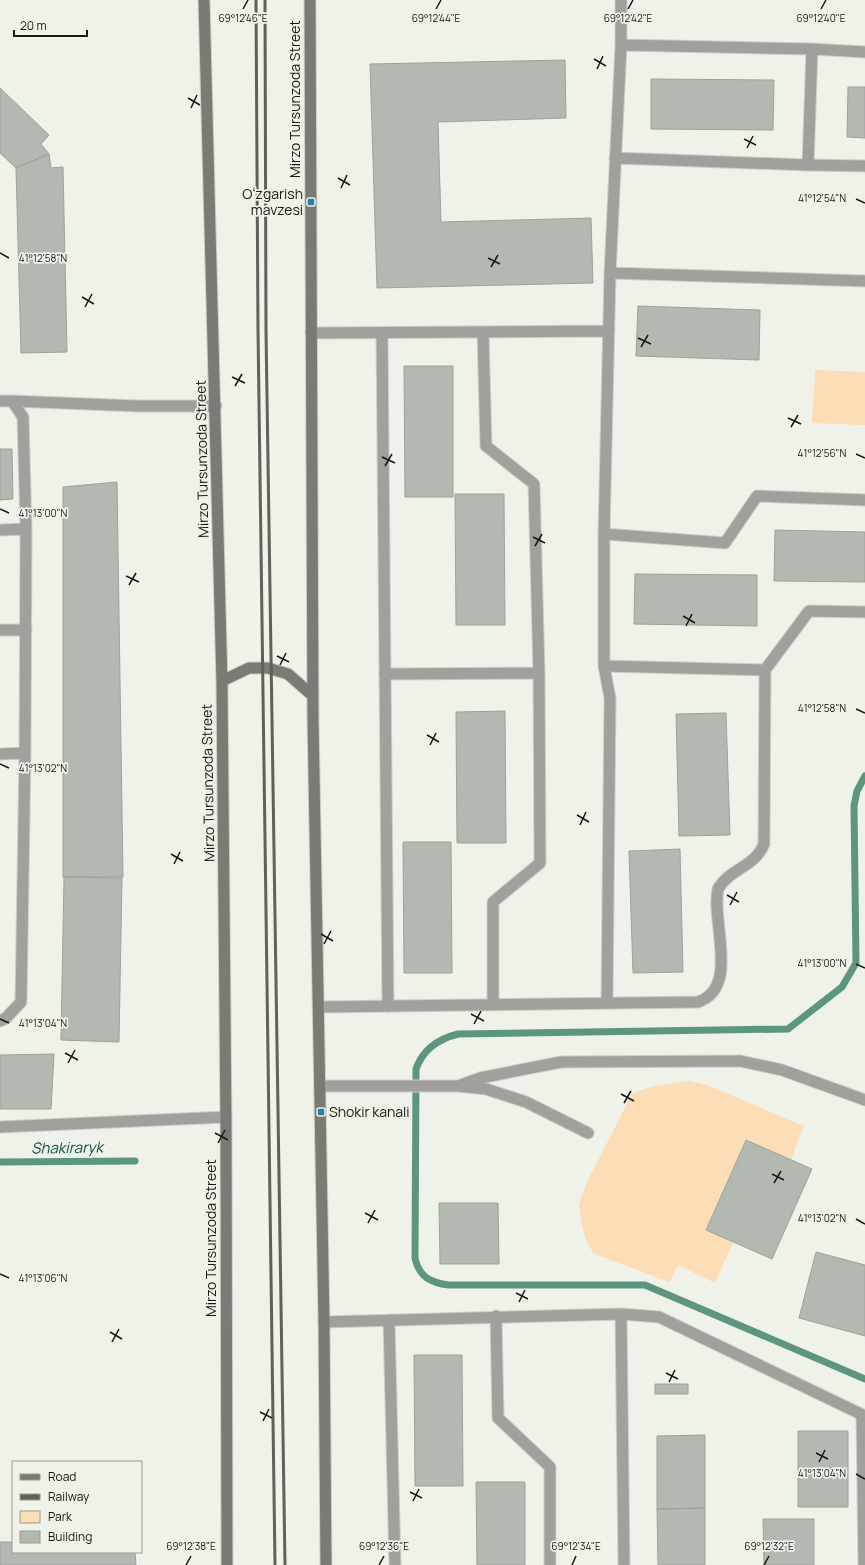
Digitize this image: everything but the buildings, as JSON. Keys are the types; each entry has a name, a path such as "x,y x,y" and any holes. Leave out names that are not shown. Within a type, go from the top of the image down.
{"main road":[{"name":"Mirzo Tursunzoda Street","path":"204,0 216,406 222,681 226,1117 227,1565"},
{"name":"Mirzo Tursunzoda Street","path":"310,0 313,696 324,1322 326,1565"},
{"path":"222,681 249,668 268,668 288,674 313,696"}],"street":[{"path":"607,1002 610,698 604,666 604,534 610,273 621,45 621,0"},
{"path":"621,45 812,49 865,52"},
{"path":"808,165 812,49"},
{"path":"615,158 865,166"},
{"path":"610,273 865,281"},
{"path":"311,333 609,331"},
{"path":"382,333 388,1006"},
{"path":"483,333 486,446 534,484 539,673 540,862 493,902 493,1004"},
{"path":"0,401 137,406 216,406"},
{"path":"0,1021 6,1018 21,1002 25,753 26,529 23,417 12,401"},
{"path":"604,534 724,543 757,496 865,500"},
{"path":"0,530 26,529"},
{"path":"319,1007 607,1002 698,1002 707,999 719,984 721,974 718,889 725,880 756,858 764,844 764,670 809,611 865,612"},
{"path":"0,630 26,630"},
{"path":"604,666 764,670"},
{"path":"385,674 539,673"},
{"path":"0,754 25,753"},
{"path":"458,1086 480,1078 561,1062 740,1061 782,1070 865,1100"},
{"path":"320,1086 458,1086 486,1089 526,1102 588,1133"},
{"path":"0,1127 226,1117"},
{"path":"324,1322 496,1316 621,1314 659,1318 863,1415 864,1565"},
{"path":"621,1314 624,1565"},
{"path":"496,1316 498,1418 550,1467 550,1565"},
{"path":"389,1320 394,1565"}],"green space":[{"path":"815,370 865,372 865,425 812,423"},
{"path":"688,1081 707,1085 804,1126 791,1160 745,1140 706,1230 733,1242 715,1283 678,1265 670,1282 594,1254 586,1241 579,1205 587,1182 632,1094 650,1087"}],"waterway":[{"path":"865,776 857,791 854,806 856,963 842,987 788,1029 458,1034 438,1042 427,1050 416,1069 415,1258 419,1270 427,1278 437,1283 449,1285 645,1285 865,1379"},
{"name":"Shakiraryk","path":"0,1162 135,1161"}],"railway":[{"path":"256,0 258,330 275,1565"},
{"path":"265,0 266,331 285,1565"}],"place":[{"name":"Oʻzgarish mavzesi","path":"311,202"},
{"name":"Shokir kanali","path":"321,1112"}]}
